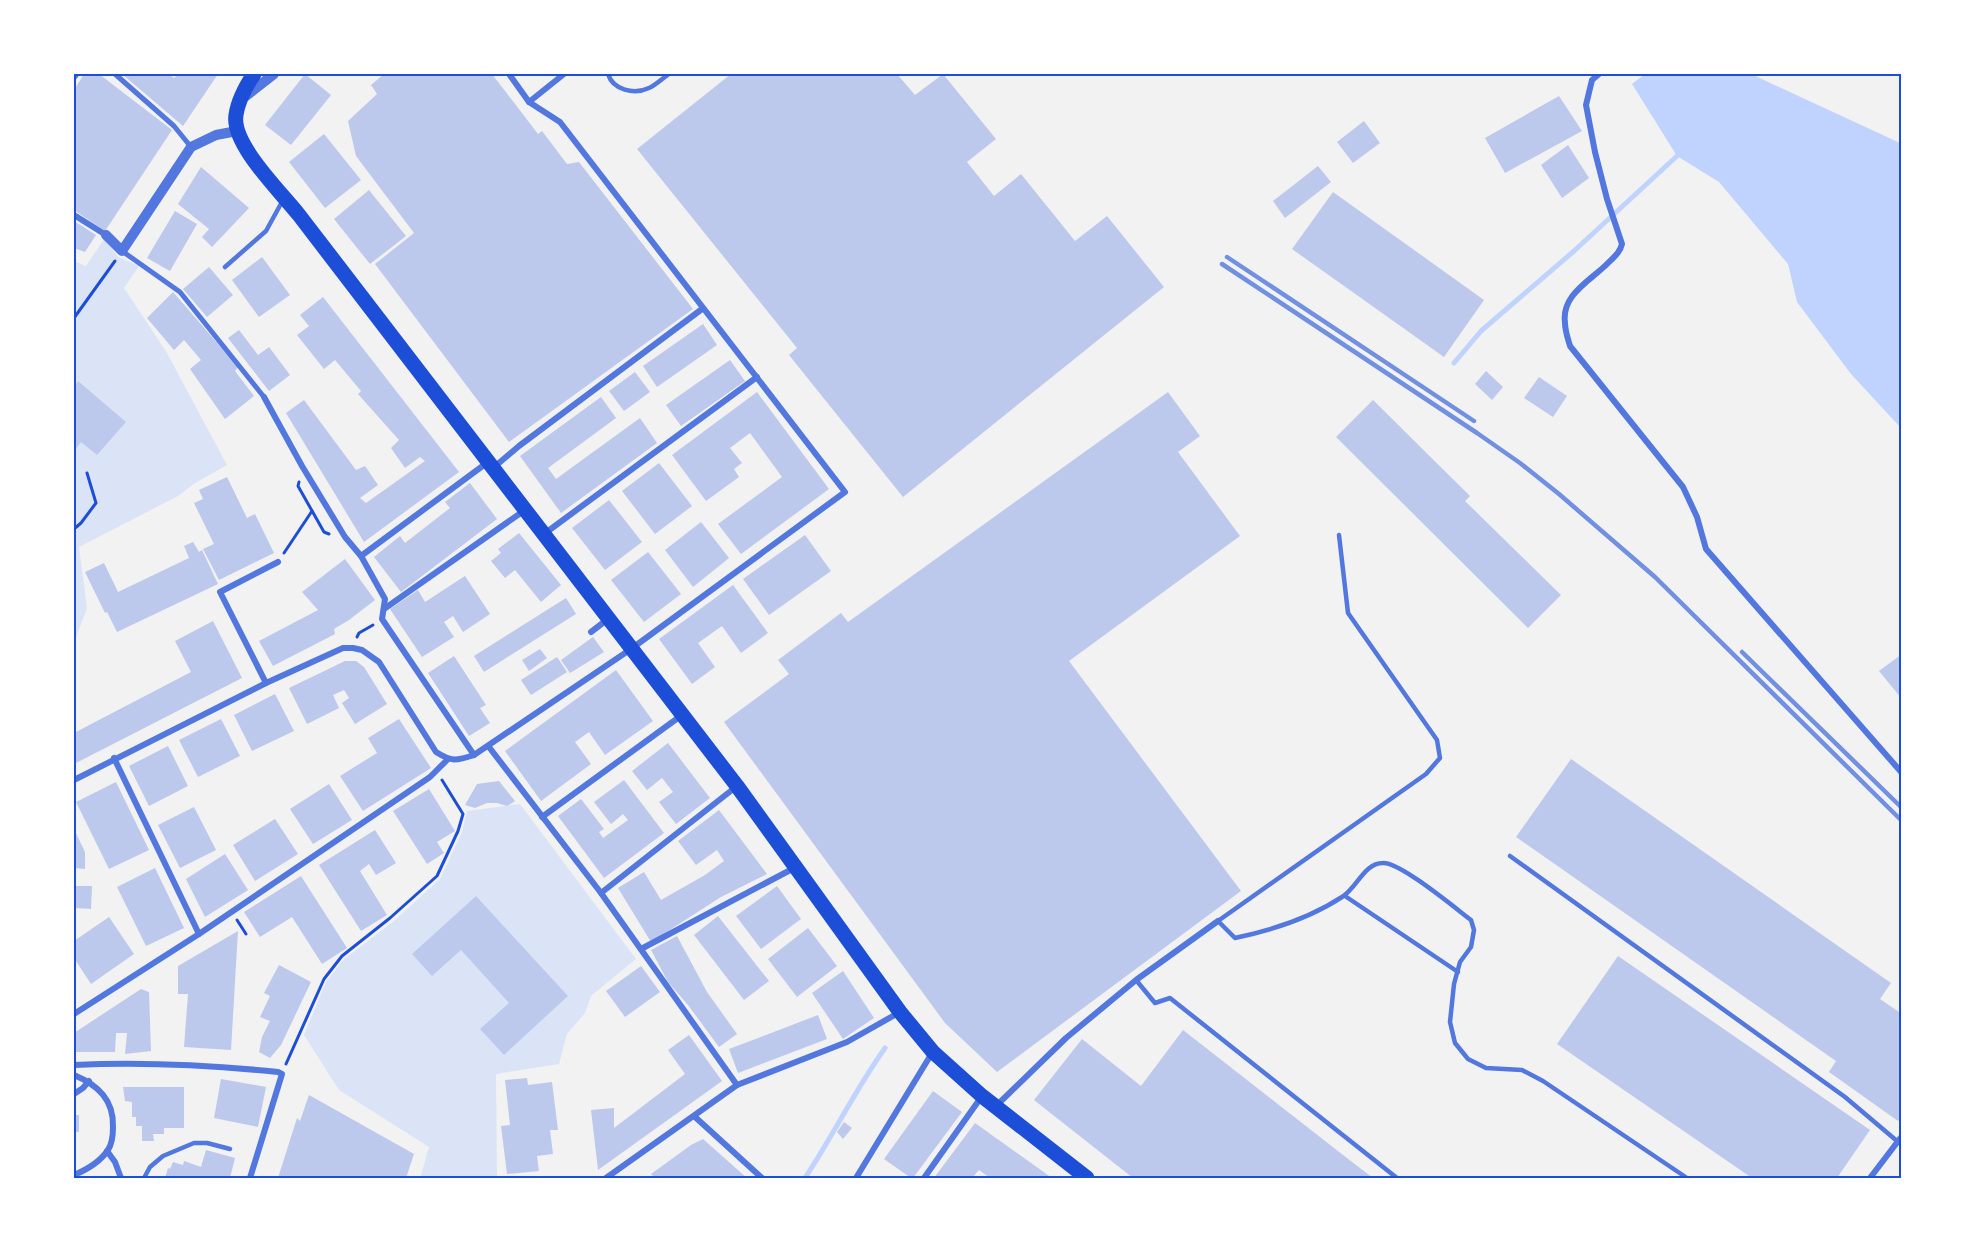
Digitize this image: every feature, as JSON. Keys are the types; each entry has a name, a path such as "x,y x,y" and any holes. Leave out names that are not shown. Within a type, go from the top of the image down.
{"main road":[{"path":"254,74 239,102 236,124 246,151 285,197 737,786 900,1012 933,1052 995,1107 1084,1178"}],"street":[{"path":"74,78 77,74"},
{"path":"115,74 174,126 191,147"},
{"path":"239,102 274,74"},
{"path":"74,780 266,683 334,651 353,648 362,650 379,662 436,752 448,759 458,760 474,755 489,747 631,648 845,492 560,123 530,102 509,74"},
{"path":"530,102 564,74"},
{"path":"1599,74 1592,80 1586,105 1607,199 1622,244 1620,251 1573,295 1566,306 1564,323 1570,346 1683,487 1697,517 1706,549 1902,773"},
{"path":"120,254 191,147 236,124"},
{"path":"74,215 106,235 120,254 180,292 264,397 296,456 345,537 361,556 385,599 382,619 474,755"},
{"path":"361,556 519,446 702,309"},
{"path":"543,534 757,377"},
{"path":"384,609 525,510"},
{"path":"266,683 220,592 278,562"},
{"path":"591,632 608,618"},
{"path":"542,817 682,715"},
{"path":"489,747 601,893 737,1085"},
{"path":"114,758 199,934"},
{"path":"74,1014 199,934 436,771 448,759"},
{"path":"601,893 737,786"},
{"path":"641,949 797,867"},
{"path":"995,1107 1066,1038 1136,980 1218,921"},
{"path":"606,1179 737,1085 847,1042 900,1012"},
{"path":"856,1179 933,1052"},
{"path":"74,1065 114,1063 212,1066 282,1074 250,1179"},
{"path":"74,1075 89,1081 103,1093 112,1110 113,1133 107,1151 98,1161 74,1175"},
{"path":"74,1094 89,1081"},
{"path":"924,1179 982,1096"},
{"path":"694,1116 762,1179"},
{"path":"1870,1179 1899,1138"},
{"path":"107,1151 120,1178"}],"lane":[{"path":"608,74 612,83 620,89 646,90 669,74"},
{"path":"225,267 266,231 285,197"},
{"path":"1339,535 1348,613 1437,740 1440,758 1426,774 1218,921 1235,938 1264,932 1306,917 1345,896 1371,866 1385,862 1408,874 1471,920 1474,930 1472,947 1460,963 1454,984 1450,1022 1455,1043 1468,1059 1486,1068 1522,1070 1543,1081 1687,1179"},
{"path":"1510,855 1899,1138"},
{"path":"1345,896 1458,972"},
{"path":"1136,980 1155,1003 1170,998 1397,1179"},
{"path":"144,1179 150,1167 163,1156 194,1143 207,1143 230,1149"},
{"path":"120,1178 128,1179"}],"path":[{"path":"74,319 120,254"},
{"path":"74,529 96,503 87,473"},
{"path":"278,562 312,511"},
{"path":"353,648 359,633 382,619"},
{"path":"282,1074 324,980 342,956 390,918 437,876 458,831 463,814 436,771"}],"shaded area":[{"path":"104,239 118,257 139,266 124,288 167,353 227,465 195,483 178,496 79,547 87,608 74,643 74,261 86,266"},
{"path":"520,804 636,959 591,996 585,1013 567,1034 559,1064 496,1074 497,1178 420,1178 429,1147 339,1090 304,1035 326,982 343,960 394,921 440,879 462,832 467,811"}],"water":[{"path":"1645,74 1751,74 1900,143 1901,141 1901,428 1851,374 1797,302 1788,264 1719,182 1677,156 1632,84"}],"building":[{"path":"84,74 99,74 172,130 105,231 74,210 74,90"},
{"path":"122,74 168,74 174,78 179,74 218,74 183,126"},
{"path":"305,74 331,95 291,145 265,125"},
{"path":"384,74 492,74 538,134 542,131 567,164 579,162 693,309 509,442 375,264 414,233 356,156 348,121 377,94 371,85"},
{"path":"731,74 897,74 915,95 943,74 996,139 967,162 994,196 1021,174 1075,241 1107,216 1164,287 903,497 789,355 797,348 637,149"},
{"path":"1559,96 1582,131 1505,173 1485,138"},
{"path":"1364,121 1380,143 1353,163 1337,142"},
{"path":"324,134 361,180 325,208 289,162"},
{"path":"1568,145 1589,178 1562,198 1541,165"},
{"path":"1318,166 1331,182 1285,218 1273,201"},
{"path":"201,167 249,208 212,247 202,237 209,229 178,204"},
{"path":"369,190 406,236 370,264 334,219"},
{"path":"1333,192 1484,300 1444,357 1292,249"},
{"path":"175,211 197,224 170,271 147,258"},
{"path":"74,221 96,235 85,252 74,248"},
{"path":"262,257 290,295 259,317 232,280"},
{"path":"209,267 233,295 207,317 183,289"},
{"path":"173,292 238,367 235,371 254,396 225,419 190,369 201,360 184,340 174,350 147,318"},
{"path":"323,297 459,472 364,542 286,413 304,400 356,470 365,466 378,485 360,498 366,503 425,461 420,457 405,468 391,448 399,440 358,394 361,391 335,360 324,369 297,335 309,326 300,315"},
{"path":"703,324 717,345 657,387 643,366"},
{"path":"239,330 258,355 269,347 290,375 269,391 228,338"},
{"path":"730,360 745,381 681,426 666,405"},
{"path":"1486,371 1503,387 1492,400 1475,384"},
{"path":"635,372 650,392 624,411 609,391"},
{"path":"1539,377 1567,396 1553,417 1524,398"},
{"path":"78,381 126,422 97,455 81,442 74,451 74,387"},
{"path":"757,392 829,489 741,554 718,524 782,477 750,433 730,448 742,463 734,469 739,477 706,501 672,455"},
{"path":"1168,392 1200,436 1178,452 1240,536 1069,661 1241,891 997,1072 945,1023 724,722 789,674 778,660 841,613 848,622"},
{"path":"601,397 616,418 548,468 556,479 640,418 657,443 561,513 520,456"},
{"path":"1373,400 1470,496 1465,501 1561,595 1528,628 1336,437"},
{"path":"659,463 692,506 655,534 622,491"},
{"path":"227,477 247,518 255,514 274,553 219,580 203,549 214,544 194,503 203,499 199,490"},
{"path":"470,483 497,519 401,592 374,557 400,536 405,543 450,508 445,502"},
{"path":"609,500 642,542 605,570 572,528"},
{"path":"701,522 729,558 693,587 665,550"},
{"path":"519,533 561,585 541,602 515,570 505,578 491,561 501,553 498,549"},
{"path":"805,535 831,571 769,615 743,579"},
{"path":"193,542 199,552 202,550 218,584 117,632 85,572 104,563 118,592 189,558 184,546"},
{"path":"648,552 681,594 644,622 611,580"},
{"path":"345,559 375,600 334,629 335,634 273,666 259,641 318,610 302,592"},
{"path":"465,576 490,614 463,632 453,616 444,622 454,637 422,657 390,609 418,590 425,602"},
{"path":"733,585 768,633 741,653 722,626 698,643 715,667 692,684 659,639"},
{"path":"566,598 576,614 484,672 474,656"},
{"path":"213,621 242,678 74,764 74,733 191,672 175,641"},
{"path":"593,637 604,652 570,673 561,660"},
{"path":"540,649 547,658 529,671 522,660"},
{"path":"1902,654 1902,699 1879,671"},
{"path":"454,656 486,705 480,708 490,723 469,736 428,673"},
{"path":"557,657 567,672 531,695 521,680"},
{"path":"345,661 356,661 364,667 387,704 355,724 342,703 349,698 344,690 333,695 339,708 307,724 289,688"},
{"path":"616,670 653,721 605,755 589,732 575,742 591,764 541,801 505,751"},
{"path":"275,694 294,731 252,751 234,715"},
{"path":"221,719 240,756 198,777 179,740"},
{"path":"399,719 431,768 363,811 340,776 377,753 368,738"},
{"path":"668,743 710,798 676,824 659,802 673,792 662,778 647,790 632,771"},
{"path":"168,746 188,786 149,806 129,766"},
{"path":"1571,759 1891,983 1880,999 1902,1014 1902,1116 1898,1121 1829,1072 1836,1061 1516,837"},
{"path":"624,780 664,833 604,878 558,816 581,799 604,829 599,832 603,838 628,820 623,814 611,824 594,802"},
{"path":"499,781 515,801 507,806 487,803 475,808 465,805 477,784"},
{"path":"116,782 149,850 109,869 76,802"},
{"path":"329,784 352,820 313,844 290,809"},
{"path":"429,789 455,831 437,842 444,853 427,864 393,811"},
{"path":"194,807 216,850 180,868 158,825"},
{"path":"719,810 767,874 721,897 651,942 618,888 644,872 661,900 705,875 724,861 717,850 696,865 678,841"},
{"path":"275,819 298,854 255,881 233,845"},
{"path":"74,829 85,852 85,869 74,868"},
{"path":"375,830 396,863 376,875 369,864 360,871 387,915 361,931 319,865"},
{"path":"225,854 248,890 205,917 186,879"},
{"path":"155,868 184,928 146,946 117,887"},
{"path":"301,876 347,948 322,964 292,917 260,937 244,912"},
{"path":"74,886 92,886 91,909 74,908"},
{"path":"777,886 801,919 761,949 736,916"},
{"path":"476,896 568,996 504,1055 480,1029 509,1003 461,950 432,976 412,954"},
{"path":"718,916 769,981 744,1000 694,935"},
{"path":"109,917 134,954 91,984 74,958 74,941"},
{"path":"808,928 837,966 797,997 768,959"},
{"path":"238,931 231,1050 184,1047 188,994 178,994 178,966"},
{"path":"677,936 707,992 737,1034 719,1047 668,982 651,950"},
{"path":"1618,956 1870,1130 1837,1178 1752,1178 1557,1044"},
{"path":"279,965 311,982 281,1045 270,1058 259,1052 262,1037 270,1021 260,1017 270,996 264,993"},
{"path":"641,966 660,992 625,1017 606,991"},
{"path":"843,971 874,1018 843,1039 812,993"},
{"path":"141,989 149,992 151,1051 125,1054 127,1033 116,1033 115,1052 74,1052 74,1033"},
{"path":"818,1015 827,1039 738,1073 729,1049"},
{"path":"1183,1030 1373,1178 1133,1178 1034,1100 1082,1039 1141,1086"},
{"path":"689,1035 722,1081 598,1170 591,1110 614,1108 614,1128 685,1074 668,1050"},
{"path":"527,1078 528,1085 552,1082 558,1130 550,1130 553,1154 537,1156 539,1171 507,1174 501,1126 510,1125 505,1080"},
{"path":"221,1079 266,1087 258,1127 214,1118"},
{"path":"123,1087 184,1087 184,1128 164,1128 164,1134 153,1134 154,1141 142,1141 142,1126 136,1126 136,1117 132,1117 132,1102 125,1101"},
{"path":"933,1091 962,1112 911,1178 884,1159"},
{"path":"309,1095 414,1154 406,1178 278,1178 297,1118 300,1121"},
{"path":"74,1115 79,1115 79,1132 76,1132 76,1141 74,1141"},
{"path":"844,1122 852,1128 843,1139 837,1132"},
{"path":"975,1123 1052,1178 990,1178 979,1170 972,1178 934,1178"},
{"path":"703,1139 747,1178 655,1178 651,1174 691,1145"},
{"path":"206,1150 235,1158 230,1178 165,1178 173,1162 183,1165 184,1161 201,1167"}],"waterway":[{"path":"1454,363 1481,331 1574,251 1677,156"},
{"path":"805,1178 885,1048"}],"railway":[{"path":"1227,257 1474,421"},
{"path":"1222,264 1477,433 1559,494 1655,577 1902,821"},
{"path":"1742,652 1902,808"}]}
